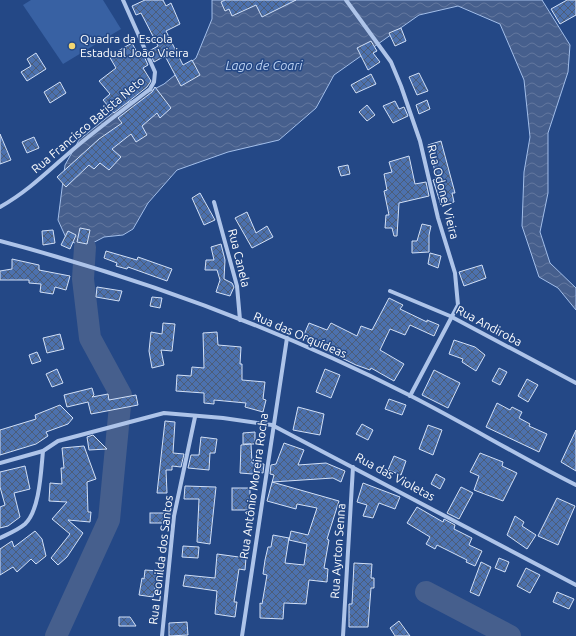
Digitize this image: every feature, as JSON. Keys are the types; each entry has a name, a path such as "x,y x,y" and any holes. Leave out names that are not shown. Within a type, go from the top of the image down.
{"street":[{"name":"Rua Francisco Batista Neto","path":"0,207 11,201 83,141 150,89 154,82 155,72 123,0"},
{"name":"Rua Odonel Vieira","path":"346,0 392,62 420,141 438,218 455,273 458,305 450,316 410,396"},
{"name":"Rua Canela","path":"214,202 237,286 240,320"},
{"name":"Rua das Orquídeas","path":"0,241 58,256 156,287 287,338 410,396 576,485"},
{"name":"Rua Andiroba","path":"390,291 450,316 576,383"},
{"name":"Rua Antônio Moreira Rocha","path":"242,636 272,425 287,338"},
{"name":"Rua das Violetas","path":"43,451 58,441 164,413 195,417 223,418 272,425 576,585"},
{"name":"Rua Leonilda dos Santos","path":"162,636 174,516 195,417"},
{"path":"0,463 43,451 39,481 32,512 26,523 0,538"},
{"name":"Rua Ayrton Senna","path":"343,636 353,467"}],"shaded area":[{"name":"Quadra da Escola Estadual João Vieira","path":"31,0 103,0 121,29 63,64 23,5"}],"water":[{"name":"Lago de Coari","path":"212,0 542,0 570,45 568,72 548,133 548,193 540,232 550,263 576,288 576,310 558,288 539,277 522,226 524,172 530,137 524,80 500,24 458,6 419,15 334,75 316,108 279,140 228,152 177,170 148,203 133,229 123,235 104,237 85,247 67,240 58,220 65,165 79,140 120,107 164,84 196,58 212,19"}],"building":[{"path":"145,0 163,0 166,6 171,3 180,24 166,31 183,65 192,60 200,75 181,86 165,56 154,62 149,51 158,46 141,13 136,15 132,6"},
{"path":"225,0 296,0 262,17 256,5 232,16 229,9 225,11 221,2"},
{"path":"567,0 576,0 576,15 560,24 551,9"},
{"path":"401,28 406,41 395,46 389,33"},
{"path":"371,41 377,51 373,53 380,62 368,70 357,48"},
{"path":"132,43 139,56 143,54 148,65 143,68 151,81 147,87 114,113 103,100 110,94 99,81 116,68 109,56"},
{"path":"36,53 46,69 27,81 21,72 31,66 27,59"},
{"path":"419,73 428,91 417,95 409,77"},
{"path":"371,74 376,84 356,93 351,85"},
{"path":"60,82 66,93 50,103 44,92"},
{"path":"155,87 171,108 160,118 157,113 142,126 147,135 136,142 131,134 112,149 121,157 109,170 100,163 94,169 89,165 66,187 57,177 99,139 122,123 118,118 152,92"},
{"path":"427,100 430,109 419,114 416,105"},
{"path":"395,101 399,109 404,107 408,116 393,123 383,106"},
{"path":"367,105 375,115 367,121 359,112"},
{"path":"0,134 11,160 0,164"},
{"path":"34,137 39,148 27,153 22,142"},
{"path":"441,141 455,193 452,193 454,202 441,205 433,180 436,179 436,175 428,145"},
{"path":"409,156 415,184 426,182 429,196 399,203 397,236 394,236 392,228 385,228 386,215 389,215 384,191 387,190 384,174 392,172 389,162"},
{"path":"348,165 350,174 341,176 338,167"},
{"path":"200,193 215,220 204,225 192,198"},
{"path":"247,212 256,233 267,226 273,237 252,248 235,218"},
{"path":"422,224 431,226 429,235 429,252 412,253 412,241 417,241"},
{"path":"80,228 90,230 87,244 77,242"},
{"path":"53,230 55,243 43,245 42,231"},
{"path":"68,231 76,235 70,249 61,245"},
{"path":"221,244 225,260 224,279 232,283 234,287 230,296 216,292 220,280 217,270 205,270 206,260 214,260 211,247"},
{"path":"106,251 137,260 138,257 172,269 167,281 128,267 127,269 116,266 117,263 104,258"},
{"path":"430,253 441,256 438,268 428,264"},
{"path":"12,259 39,265 39,270 70,276 66,290 55,287 53,294 40,292 41,284 29,283 29,280 0,280 0,271 12,269"},
{"path":"482,265 486,278 464,286 459,272"},
{"path":"97,287 122,291 119,301 96,297"},
{"path":"152,297 162,298 160,308 150,306"},
{"path":"389,298 403,305 400,309 427,322 427,320 439,325 434,336 410,325 405,335 390,329 380,350 404,364 394,381 371,368 370,370 356,365 317,346 318,344 303,337 309,323 327,330 331,323 357,336 361,326 372,330"},
{"path":"163,323 175,324 172,351 161,350 164,365 152,368 149,351 151,332 162,334"},
{"path":"217,332 218,345 241,347 240,364 242,364 242,380 265,382 263,399 266,400 263,412 245,407 246,403 214,400 214,404 204,403 204,393 176,391 177,375 191,376 192,367 204,368 203,333"},
{"path":"60,334 64,349 47,353 43,338"},
{"path":"454,340 475,347 485,355 476,371 462,362 463,359 449,354"},
{"path":"37,352 41,361 32,364 29,355"},
{"path":"499,368 507,372 500,385 492,381"},
{"path":"57,369 63,383 52,387 46,374"},
{"path":"325,369 340,375 331,398 316,392"},
{"path":"434,370 460,383 448,408 422,395"},
{"path":"527,379 538,385 528,402 518,396"},
{"path":"92,388 94,395 92,397 108,394 109,400 136,395 138,405 91,414 88,402 67,407 64,395"},
{"path":"389,399 406,405 402,415 385,409"},
{"path":"497,403 510,410 512,407 522,412 519,418 530,424 529,426 547,434 539,452 486,427"},
{"path":"60,405 73,418 68,424 46,432 48,436 36,444 0,455 0,430 36,419 35,415"},
{"path":"298,407 324,414 320,435 293,430"},
{"path":"165,421 175,422 173,453 184,454 181,467 172,466 172,470 166,470 167,493 157,493"},
{"path":"362,424 373,430 368,440 356,434"},
{"path":"428,425 442,430 433,455 419,449"},
{"path":"576,430 576,471 561,462"},
{"path":"255,432 255,444 243,444 243,433"},
{"path":"93,435 107,449 89,450 87,437"},
{"path":"201,437 217,439 215,453 210,453 209,470 188,468 191,455 199,455"},
{"path":"284,443 304,450 298,465 326,463 345,471 341,482 333,478 272,482 274,475 270,474 271,465 276,464"},
{"path":"251,444 252,463 264,464 263,473 254,471 253,474 240,473 241,445"},
{"path":"84,446 96,479 87,482 88,512 91,512 90,522 68,520 83,533 67,557 58,565 51,558 70,534 52,519 67,502 49,501 50,483 62,484 61,468 64,468 62,448"},
{"path":"480,453 503,462 502,466 517,473 503,501 474,490 479,476 470,472"},
{"path":"394,456 406,461 401,475 388,470"},
{"path":"25,466 30,489 14,493 20,517 8,526 0,528 0,507 5,505 0,487 0,472"},
{"path":"436,474 445,479 440,489 431,484"},
{"path":"272,482 339,501 327,539 329,540 324,568 328,569 327,582 309,580 306,604 284,603 283,619 260,618 260,603 262,604 267,575 263,574 268,547 271,547 273,535 289,538 285,563 304,565 307,544 289,540 291,531 308,535 317,508 297,504 296,509 267,501"},
{"path":"363,483 400,497 395,509 379,503 373,518 363,516 367,505 357,502"},
{"path":"185,486 216,487 210,544 197,542 199,499 184,499"},
{"path":"461,487 473,493 459,519 447,513"},
{"path":"232,488 250,488 250,510 232,510"},
{"path":"557,498 575,506 558,545 538,536"},
{"path":"417,507 443,522 444,519 455,525 454,529 472,538 469,545 482,551 475,566 466,562 467,560 437,545 435,549 426,544 430,537 407,523"},
{"path":"150,513 166,513 166,523 150,523"},
{"path":"515,516 524,522 522,526 536,535 527,549 507,535"},
{"path":"35,531 42,539 46,556 36,564 31,559 17,572 13,567 0,575 0,549 12,541 14,547"},
{"path":"183,546 199,547 198,558 182,557"},
{"path":"217,554 246,558 245,570 239,569 234,602 237,602 235,617 215,614 217,591 183,586 185,575 215,578"},
{"path":"499,558 509,562 505,572 495,568"},
{"path":"481,562 491,567 479,596 470,592"},
{"path":"354,563 372,564 371,578 374,578 374,588 371,588 368,627 349,627 349,604 352,604"},
{"path":"526,568 540,575 530,593 517,586"},
{"path":"145,570 159,571 153,597 139,595"},
{"path":"557,592 574,599 569,609 553,602"},
{"path":"119,617 130,617 136,626 119,626"},
{"path":"399,621 410,636 395,636 390,628"},
{"path":"187,622 188,635 169,636 169,623"}],"waterway":[{"path":"56,636 109,520 121,395 90,338 83,279 85,247"},
{"path":"426,592 510,636"}],"place":[{"name":"Quadra da Escola Estadual João Vieira","path":"72,46"}]}
